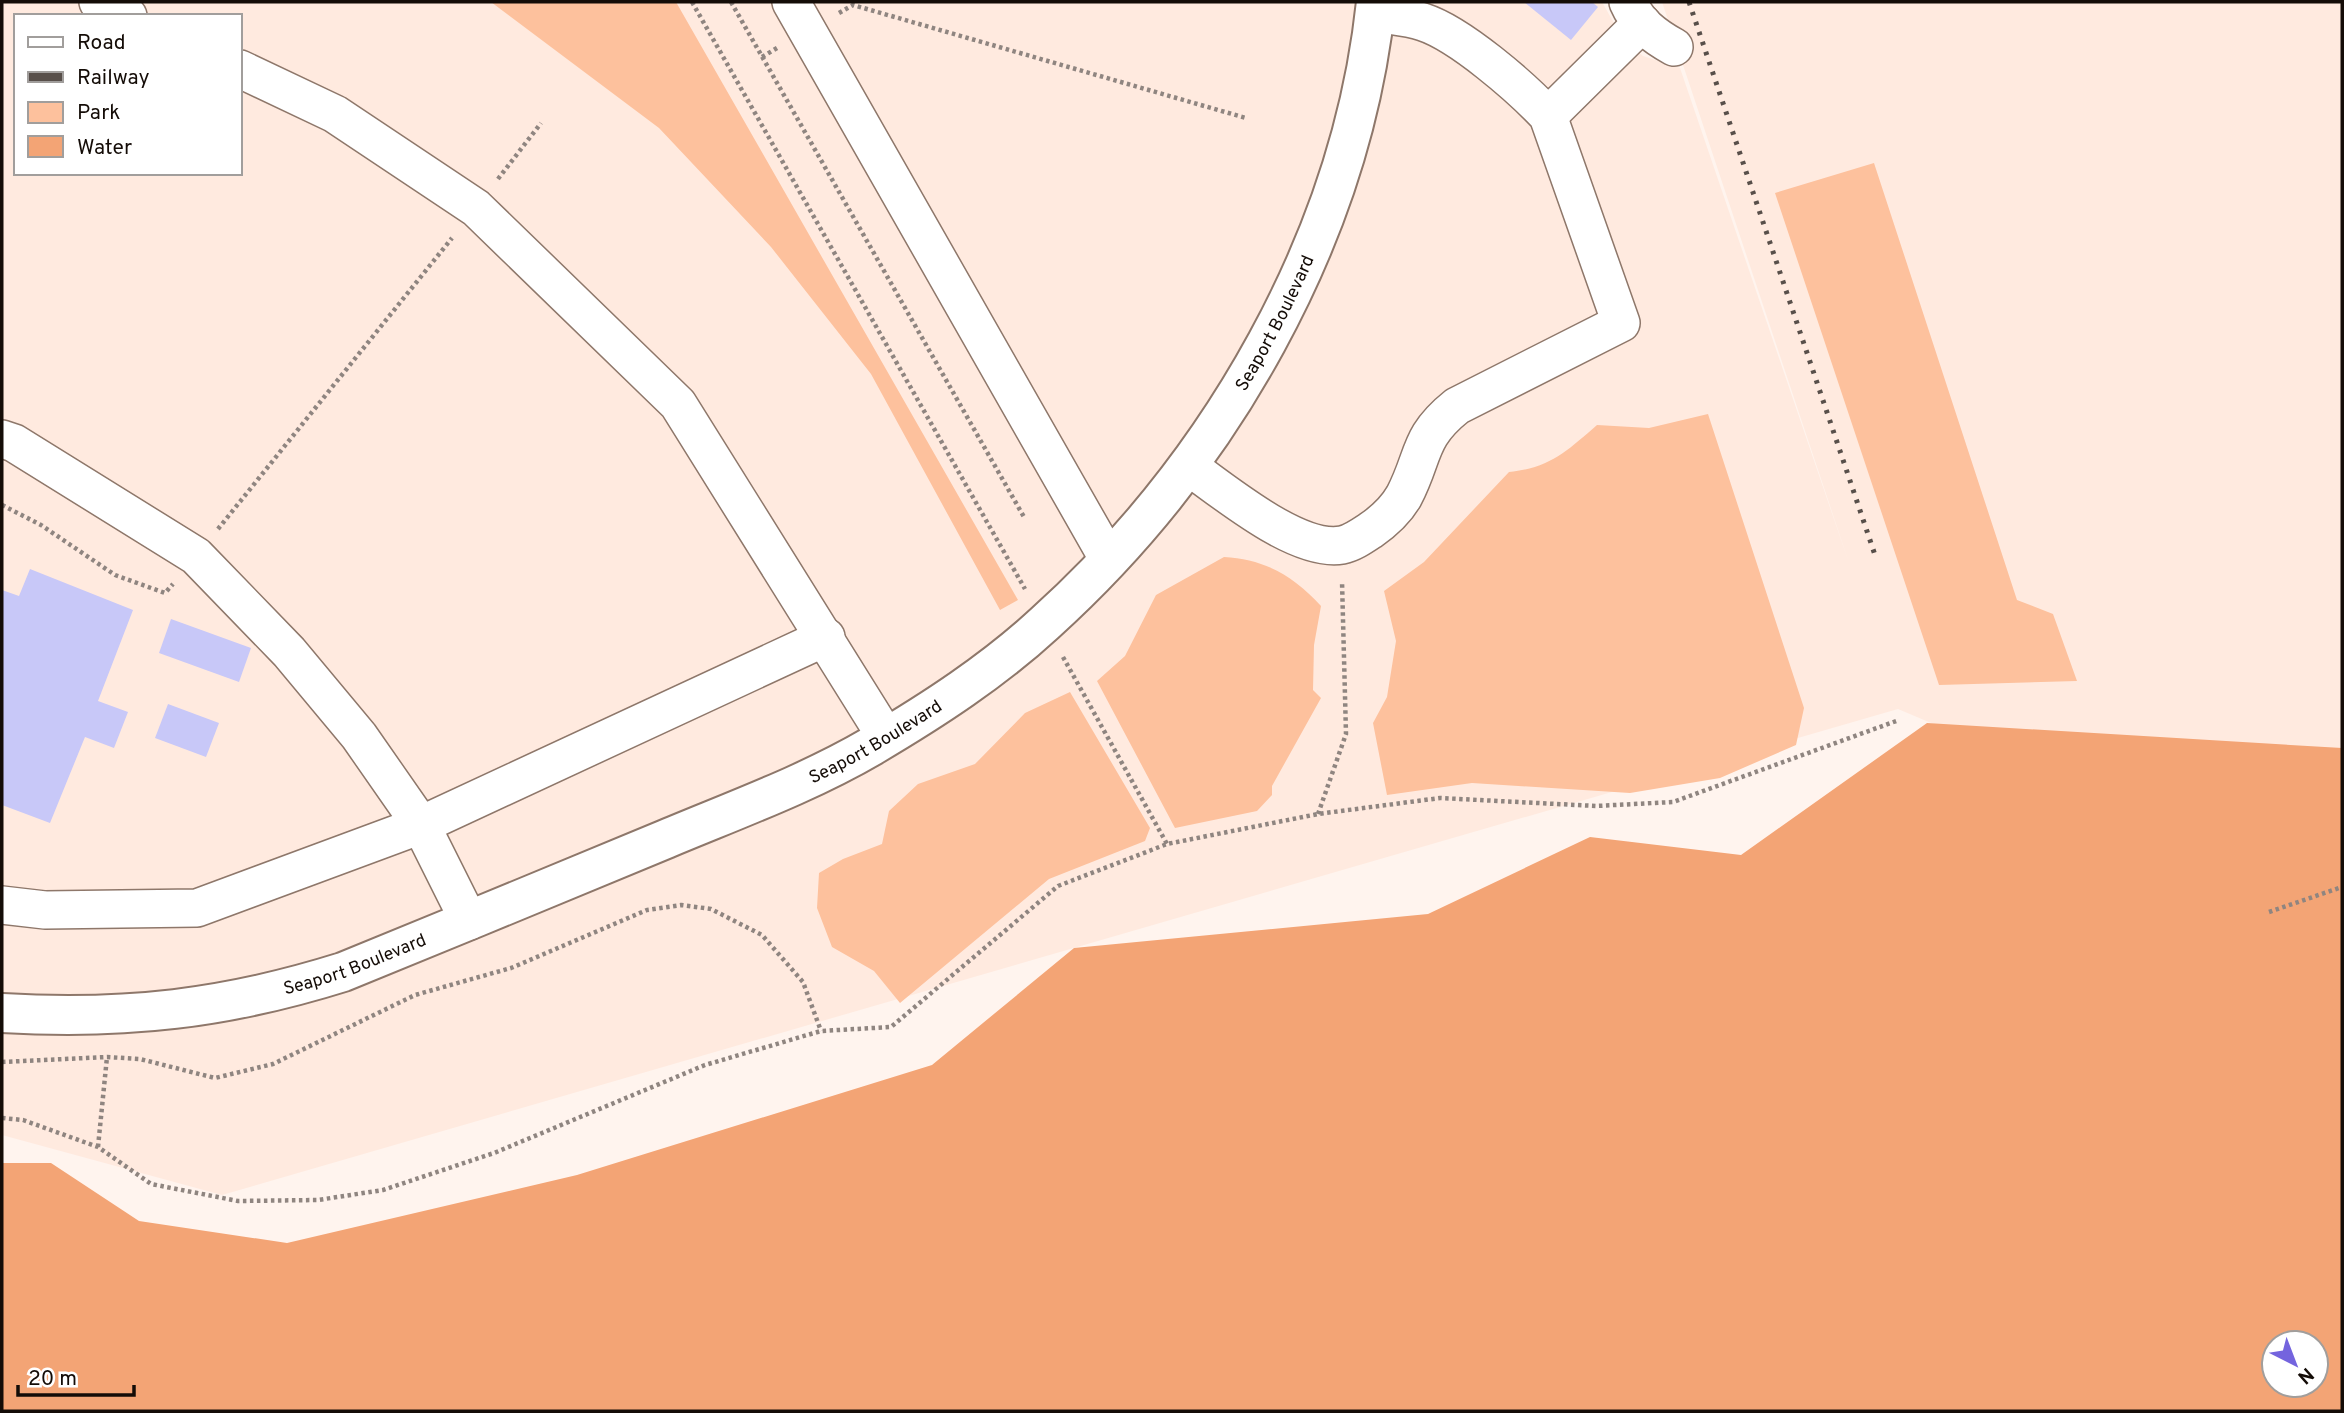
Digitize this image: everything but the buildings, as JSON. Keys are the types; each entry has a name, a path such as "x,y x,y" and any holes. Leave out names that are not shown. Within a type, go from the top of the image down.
{"main road":[{"name":"Seaport Boulevard","path":"2,1013 68,1017 138,1015 276,993 343,972 801,783 930,711 1045,624 1109,560 1188,466 1265,344 1318,235 1349,135 1376,7"}],"street":[{"path":"98,2 124,14"},
{"path":"792,2 1109,560"},
{"path":"1188,466 1276,527 1301,539 1341,545 1360,537 1386,520 1404,496 1424,444 1436,422 1457,405 1621,323 1548,116 1532,99 1446,32 1422,21 1376,7"},
{"path":"1548,116 1635,13 1658,38 1674,47"},
{"path":"242,70 335,114 476,208 678,404 886,737"},
{"path":"2,439 14,443 196,556 289,652 359,736 421,825 469,921"},
{"path":"2,905 44,910 197,908 421,825 826,637"}],"path":[{"path":"692,2 1167,844"},
{"path":"731,2 1024,517"},
{"path":"853,5 1246,118"},
{"path":"2,505 41,525 116,575 165,593 476,208 541,123"},
{"path":"1318,814 1346,734 1341,545"},
{"path":"2,1118 23,1120 98,1147 152,1184 238,1201 318,1200 383,1191 494,1153 705,1065 821,1031 891,1027 1058,886 1167,844 1318,814 1440,798 1595,806 1672,802 1899,720"},
{"path":"2269,912 2342,887"},
{"path":"2,1062 107,1057 140,1059 215,1078 273,1064 333,1038 415,995 511,968 647,910 681,905 711,909 762,935 803,982 821,1031"},
{"path":"98,1147 107,1057"}],"shaded area":[{"path":"2,2 1602,2 1623,39 1643,56 1680,68 1849,563 1662,2 2342,2 2342,749 1950,731 1898,709 222,1195 2,1135"}],"green space":[{"path":"491,2 676,2 1018,600 1000,610 871,374 771,247 659,128"},
{"path":"1874,163 2017,600 2053,614 2077,681 1939,685 1775,193"},
{"path":"1708,414 1804,708 1796,745 1720,778 1630,793 1472,783 1387,795 1373,723 1387,697 1396,641 1384,591 1424,562 1509,472 1536,467 1557,457 1597,425 1649,428"},
{"path":"1224,557 1252,561 1277,571 1300,586 1321,606 1314,645 1313,690 1321,698 1272,786 1272,795 1257,811 1175,828 1097,681 1125,656 1156,595"},
{"path":"1070,692 1150,828 1145,841 1049,879 900,1003 874,971 832,947 817,908 819,873 843,859 882,844 889,811 918,784 975,764 1025,713"}],"water":[{"path":"1927,723 2342,748 2342,1411 2,1411 2,1163 51,1163 139,1221 287,1243 577,1175 932,1065 1074,948 1428,914 1590,837 1741,855"}],"railway":[{"path":"1689,2 1876,558"}]}
